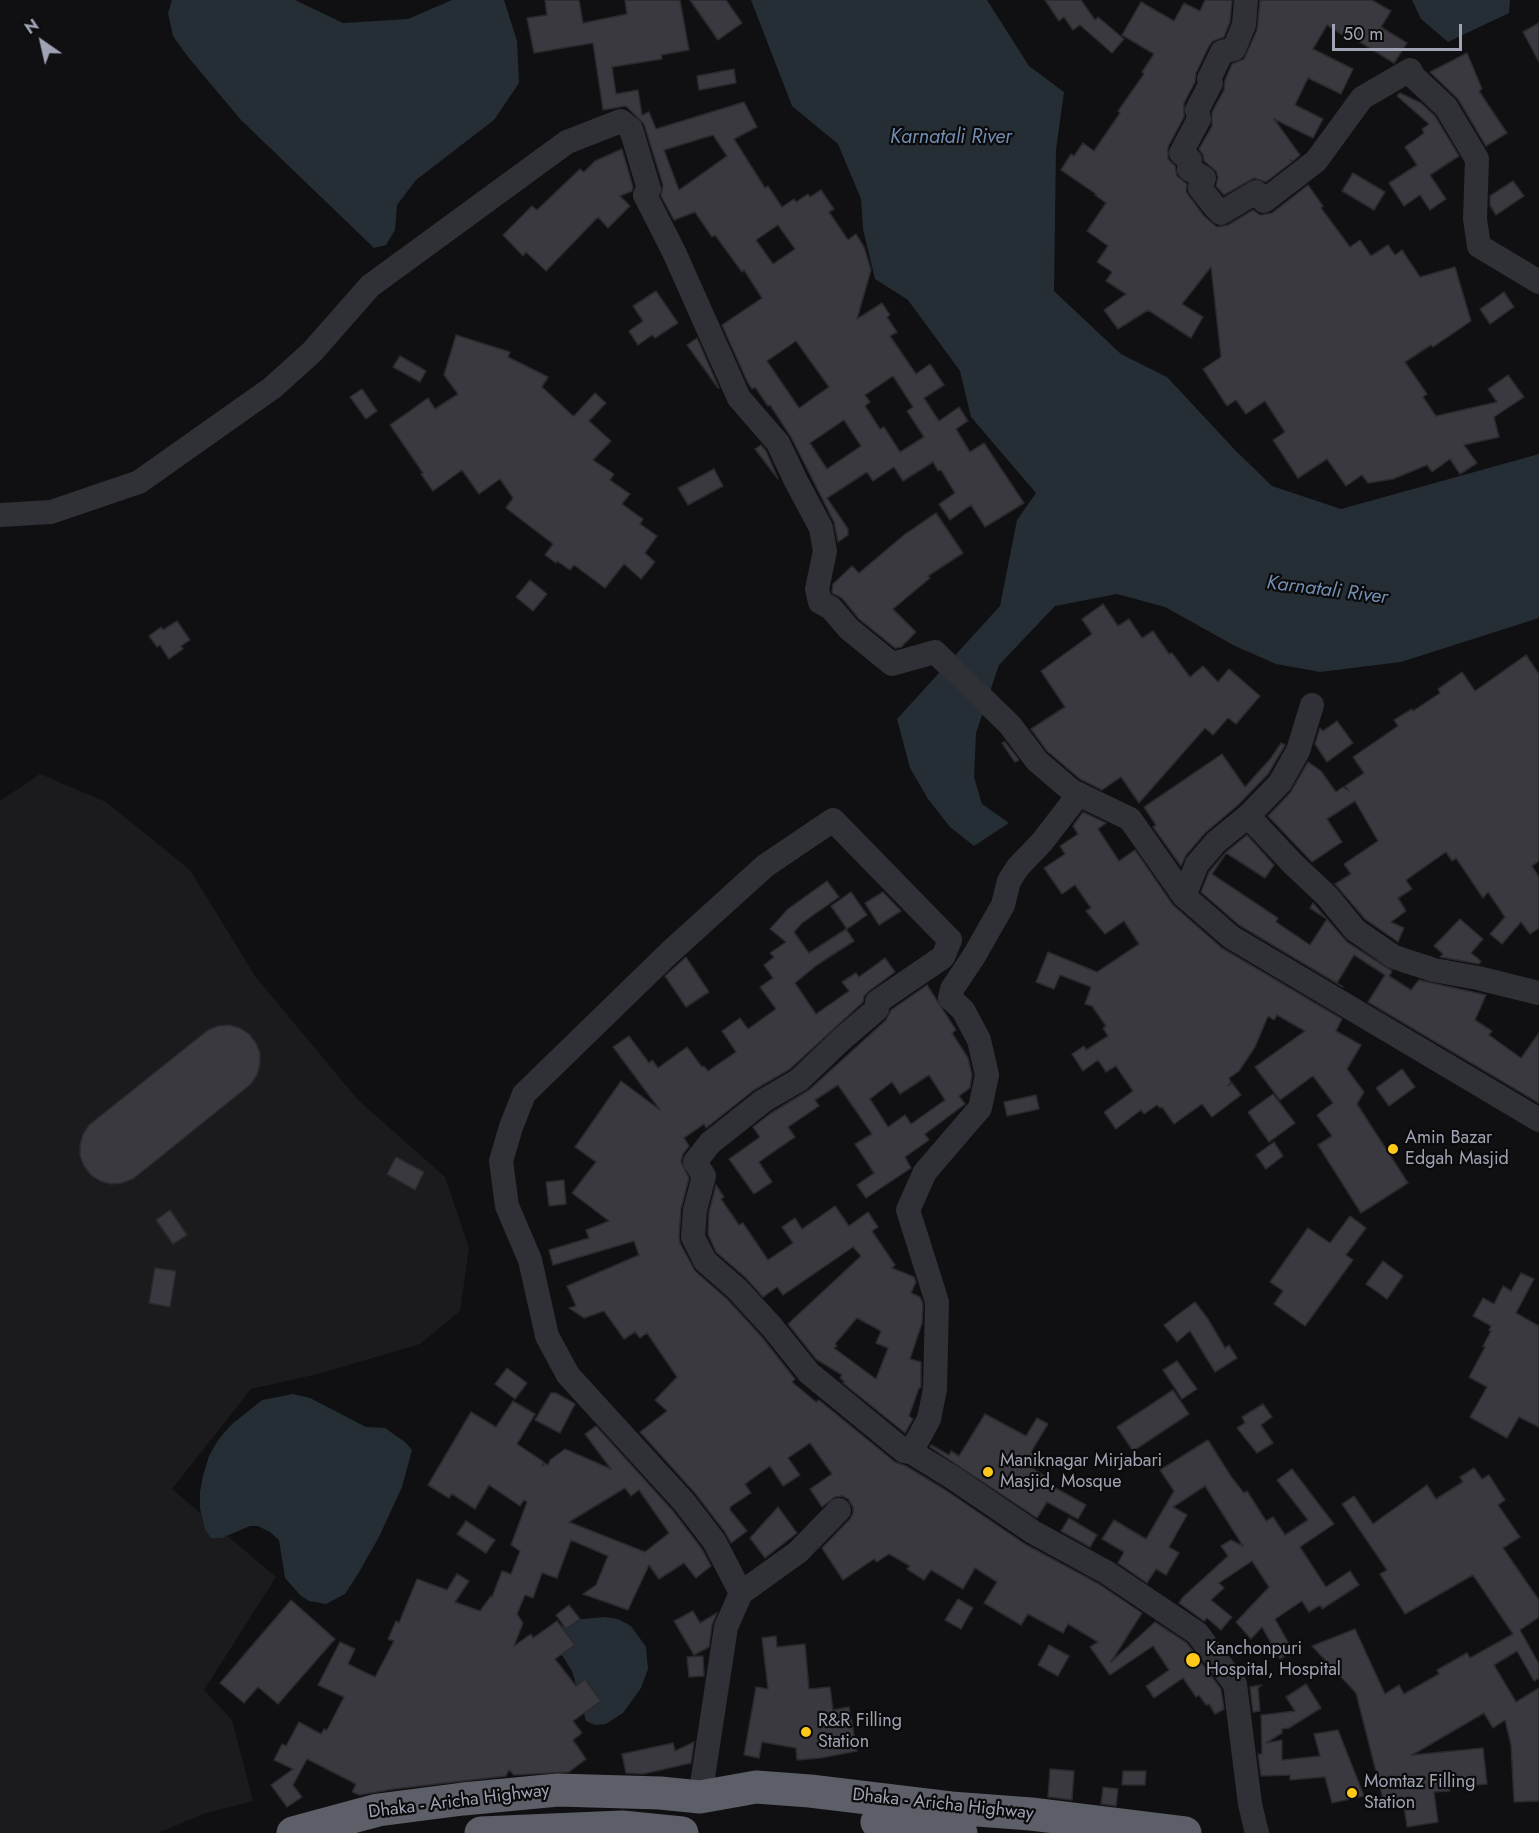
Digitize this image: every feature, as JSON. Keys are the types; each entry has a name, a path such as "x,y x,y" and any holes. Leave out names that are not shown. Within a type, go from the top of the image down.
{"highway":[{"name":"Dhaka - Aricha Highway","path":"700,1797 717,1792 756,1787 951,1808 1031,1814 1185,1833"},
{"name":"Dhaka - Aricha Highway","path":"293,1833 378,1810 463,1798 558,1790 660,1793 700,1797 755,1808 961,1833"},
{"name":"Dhaka - Aricha Highway","path":"480,1833 622,1827 682,1833"}],"street":[{"path":"1246,0 1241,33 1234,49 1222,52 1197,110 1198,119 1181,153 1190,160 1189,169 1204,178 1200,188 1221,213 1256,192 1264,201 1316,161 1362,98 1410,70 1414,77 1446,107 1477,159 1475,219 1479,246 1539,282"},
{"path":"0,515 51,512 139,482 272,388 312,352 370,286 567,142 621,120 631,129 649,189 645,195 674,252 739,398 778,443 821,528 825,551 818,589 820,602 831,608 849,629 892,664 935,652 1010,726 1037,762 1072,791 1130,819 1184,896 1231,937 1539,1120"},
{"path":"1184,896 1197,864 1216,842 1248,816 1280,783 1298,751 1312,705"},
{"path":"911,1452 929,1419 935,1389 937,1302 908,1210 925,1172 981,1108 987,1076 979,1040 963,1010 950,998 952,989 974,956 1002,905 1009,881 1018,867 1042,842 1079,794"},
{"path":"1248,816 1327,896 1355,930 1394,957 1434,970 1539,993"},
{"path":"741,1593 714,1541 684,1502 568,1375 547,1336 530,1260 507,1206 501,1161 511,1126 524,1094 669,953 765,866 833,820 950,940 943,957 877,1002 878,1009 843,1038 799,1080 763,1101 710,1143 695,1162 704,1176 695,1210 693,1237 705,1261 737,1289 772,1327 809,1373 904,1451 911,1452 952,1477 1033,1532 1106,1572 1197,1633 1235,1684 1250,1804 1257,1833"},
{"path":"700,1797 726,1627 741,1593 798,1552 839,1510"}],"shaded area":[{"path":"40,774 106,802 190,870 255,976 358,1100 445,1177 469,1248 460,1311 420,1344 318,1374 251,1389 172,1489 276,1577 204,1690 232,1720 253,1801 206,1813 158,1833 0,1833 0,801"}],"water":[{"path":"172,0 295,0 343,23 408,19 452,0 504,0 517,41 519,83 494,120 416,180 397,205 395,230 386,245 374,248 241,120 188,57 173,36 168,13"},
{"name":"Karnatali River","path":"751,0 987,0 1029,66 1064,92 1056,150 1054,291 1121,354 1167,377 1272,486 1341,509 1539,454 1539,618 1401,662 1320,672 1276,664 1235,646 1165,607 1117,594 1055,606 999,665 976,733 974,777 982,804 1009,823 974,846 950,827 928,799 910,768 897,719 1000,606 1017,520 1036,493 971,417 960,371 908,300 875,279 863,229 861,199 838,144 792,106"},
{"path":"1412,0 1510,0 1509,13 1448,42 1421,19"},
{"path":"293,1394 310,1398 366,1427 385,1428 412,1450 402,1487 379,1537 345,1594 326,1604 309,1601 300,1595 285,1578 279,1540 270,1532 258,1526 250,1526 222,1538 211,1538 205,1529 200,1508 203,1476 209,1456 218,1440 231,1425 262,1400"},
{"path":"605,1617 618,1619 631,1626 646,1647 648,1669 641,1688 623,1713 606,1724 595,1725 586,1721 572,1671 560,1652 559,1628 571,1620"}],"building":[{"path":"545,0 579,0 583,23 627,14 625,0 680,0 689,50 661,55 662,59 612,67 616,94 638,90 642,115 649,112 656,129 744,102 757,127 734,139 765,188 768,186 782,207 794,199 796,202 808,194 810,197 821,190 834,209 829,212 848,240 856,234 864,247 871,270 857,319 882,303 890,315 887,317 897,332 890,336 916,374 930,364 944,385 924,398 939,421 959,407 968,421 956,429 970,452 984,443 1024,503 985,527 971,505 950,520 939,504 955,493 941,470 938,471 933,462 903,481 894,467 873,481 867,472 827,498 848,529 848,535 838,542 834,522 791,437 770,405 768,406 755,387 752,389 747,381 722,325 762,298 744,270 742,272 715,235 712,237 695,212 674,220 661,196 663,185 644,124 626,106 603,110 593,43 534,53 527,18 547,15","holes":["713,135 727,156 679,190 664,150","778,225 795,249 773,264 756,240","796,341 829,387 799,408 767,361","893,376 913,407 907,411 924,437 900,452 884,427 880,429 865,406 870,402 865,395","844,420 861,446 827,469 810,443"]},
{"path":"690,0 726,0 742,23 718,40"},
{"path":"1045,0 1081,0 1095,20 1098,17 1124,39 1112,53 1080,25 1073,30 1064,17 1059,21"},
{"path":"1205,0 1232,0 1230,22 1224,37 1213,41 1209,46 1184,103 1184,117 1168,147 1168,159 1175,166 1177,176 1187,184 1186,191 1204,216 1217,227 1228,225 1253,210 1260,215 1272,213 1308,185 1323,206 1321,208 1350,247 1360,240 1371,256 1388,245 1395,255 1402,250 1420,277 1455,267 1471,321 1433,347 1431,345 1405,362 1427,394 1423,397 1436,416 1497,402 1488,389 1508,375 1524,397 1494,417 1499,437 1464,445 1477,463 1460,474 1450,459 1432,472 1427,465 1393,479 1368,483 1362,475 1346,486 1327,459 1298,478 1273,440 1285,432 1265,401 1246,414 1236,400 1227,406 1203,369 1221,357 1211,267 1182,304 1203,317 1191,338 1148,310 1118,329 1104,310 1126,294 1106,281 1112,272 1097,262 1108,246 1087,231 1106,203 1061,170 1071,154 1074,156 1083,143 1094,151 1120,113 1118,111 1144,74 1142,72 1154,54 1122,35 1141,2 1174,21 1184,3 1200,11"},
{"path":"1260,0 1372,0 1391,11 1381,27 1407,43 1394,63 1345,33 1344,36 1327,25 1313,49 1353,69 1341,94 1308,78 1295,105 1323,119 1313,138 1274,119 1300,155 1293,161 1290,160 1292,162 1266,182 1254,178 1224,195 1216,186 1218,177 1216,171 1204,161 1199,149 1212,126 1212,112 1224,90 1225,80 1232,64 1244,59 1257,30"},
{"path":"1539,23 1539,62 1523,32"},
{"path":"1467,53 1482,89 1479,91 1507,133 1486,146 1458,99 1430,72"},
{"path":"734,69 736,83 699,90 697,76"},
{"path":"1400,93 1421,103 1435,116 1459,156 1430,175 1446,199 1430,210 1420,195 1404,206 1389,183 1417,165 1405,147 1424,133 1422,129 1429,124 1397,96"},
{"path":"622,149 633,187 632,191 620,196 630,206 608,228 598,217 546,271 526,252 523,256 503,235 532,206 537,210 580,169 584,172 595,161"},
{"path":"1353,173 1385,192 1374,210 1342,191"},
{"path":"1513,181 1524,196 1496,215 1490,205 1490,196"},
{"path":"656,291 678,323 655,338 652,335 638,345 629,331 643,321 633,306"},
{"path":"1504,292 1514,307 1490,324 1480,309"},
{"path":"456,335 510,352 508,357 548,377 542,387 574,416 595,393 606,403 589,421 611,441 593,460 614,474 610,480 630,494 622,504 643,519 640,524 657,536 645,553 655,562 641,579 624,564 605,588 574,565 570,570 557,561 556,563 545,555 553,544 506,508 513,498 500,479 479,494 462,470 433,491 390,425 428,398 435,409 458,394 444,375"},
{"path":"697,338 719,388 687,345"},
{"path":"400,356 426,371 420,382 393,367"},
{"path":"362,389 377,411 366,419 350,397"},
{"path":"761,445 766,451 778,479 755,449"},
{"path":"714,469 723,486 688,505 678,488"},
{"path":"936,513 963,553 928,576 930,578 893,609 916,632 901,647 895,648 859,619 842,598 832,593 833,584 852,566 859,573 904,535"},
{"path":"530,580 547,594 533,611 516,597"},
{"path":"1103,604 1118,626 1129,619 1142,638 1153,631 1169,654 1172,653 1190,677 1203,666 1218,682 1229,669 1260,696 1236,724 1228,718 1213,735 1205,728 1139,803 1121,777 1102,790 1080,779 1047,751 1031,729 1065,707 1041,671 1092,634 1082,619"},
{"path":"177,621 190,640 181,646 183,649 169,659 160,645 157,647 149,636 161,627 163,630"},
{"path":"1526,655 1539,674 1539,861 1532,866 1539,877 1539,928 1530,934 1521,922 1502,944 1490,934 1505,917 1488,892 1483,898 1456,858 1452,861 1446,852 1406,880 1412,889 1398,898 1406,911 1391,922 1404,928 1398,942 1365,919 1335,884 1351,874 1344,864 1378,841 1355,801 1327,819 1342,842 1312,862 1268,816 1290,793 1308,762 1321,771 1336,792 1343,787 1349,791 1345,786 1364,773 1353,757 1398,726 1394,720 1412,709 1413,711 1440,693 1438,689 1462,672 1475,691"},
{"path":"1337,721 1353,743 1327,762 1315,744 1320,728 1323,731"},
{"path":"1005,742 1019,760 1015,762 1002,743"},
{"path":"1281,743 1285,745 1268,774 1238,805 1205,833 1186,855 1181,866 1153,827 1156,825 1144,807 1222,754 1245,787"},
{"path":"1083,812 1106,823 1098,829 1119,861 1135,850 1173,905 1222,948 1342,1019 1336,1031 1361,1045 1347,1069 1364,1092 1357,1104 1408,1183 1361,1213 1318,1145 1332,1136 1317,1115 1333,1103 1313,1076 1280,1100 1255,1067 1305,1031 1277,1015 1274,1020 1268,1016 1255,1047 1239,1071 1229,1078 1231,1082 1228,1086 1232,1083 1241,1095 1212,1117 1202,1104 1174,1124 1162,1107 1157,1105 1144,1114 1141,1110 1116,1129 1104,1112 1133,1091 1116,1066 1106,1072 1098,1060 1083,1071 1072,1054 1084,1046 1086,1050 1108,1036 1103,1028 1106,1026 1092,1006 1085,1004 1091,987 1060,975 1054,989 1036,982 1048,952 1097,972 1139,944 1124,921 1105,934 1086,911 1091,908 1075,885 1062,894 1044,868 1065,854 1060,846 1078,834 1073,826"},
{"path":"1247,835 1274,865 1265,878 1226,853 1212,874 1278,918 1276,922 1310,945 1327,919 1347,942 1392,971 1389,976 1411,990 1419,980 1486,995 1475,1020 1492,1031 1489,1035 1521,1058 1539,1033 1539,1103 1368,1002 1385,975 1354,955 1337,983 1343,987 1239,925 1201,892 1209,872 1226,852"},
{"path":"827,881 839,897 802,923 794,932 809,953 846,929 854,941 817,965 795,983 816,1014 849,991 842,982 856,973 859,977 885,958 895,972 869,991 864,996 863,1002 790,1069 754,1090 706,1128 704,1124 684,1138 689,1146 681,1162 689,1178 681,1209 680,1243 695,1271 727,1299 761,1336 795,1379 792,1382 816,1402 819,1400 895,1462 906,1466 944,1489 1025,1544 1099,1584 1142,1613 1111,1662 1155,1622 1187,1643 1221,1689 1224,1709 1215,1714 1209,1704 1206,1705 1199,1695 1196,1697 1183,1678 1154,1698 1146,1686 1169,1670 1153,1646 1110,1675 1090,1647 1098,1642 1068,1624 1063,1633 1028,1614 1021,1625 984,1603 997,1582 975,1568 963,1589 931,1570 924,1580 907,1569 910,1566 889,1554 877,1562 874,1559 843,1580 822,1548 850,1519 853,1507 848,1499 842,1496 835,1497 822,1507 810,1489 832,1474 810,1443 788,1458 800,1475 783,1486 770,1466 745,1484 751,1493 730,1507 730,1510 747,1531 731,1543 695,1493 640,1432 667,1411 655,1400 677,1377 647,1333 640,1338 635,1332 624,1339 604,1311 584,1318 569,1308 576,1306 567,1286 639,1255 634,1241 553,1265 549,1250 589,1238 586,1230 609,1221 572,1193 596,1162 575,1147 621,1081 660,1110 613,1047 629,1036 649,1063 652,1060 658,1068 687,1047 702,1067 704,1066 708,1071 736,1052 722,1031 740,1018 748,1029 776,1009 760,987 773,978 764,965 774,957 770,953 786,942 770,929 788,909"},
{"path":"851,892 867,915 847,929 831,906"},
{"path":"883,892 901,911 879,925 865,903"},
{"path":"1313,903 1327,919 1310,908"},
{"path":"1460,919 1483,939 1471,953 1481,961 1479,964 1440,957 1443,954 1434,946"},
{"path":"686,957 709,992 686,1007 665,976"},
{"path":"927,985 956,1030 952,1033 968,1058 972,1075 970,1088 959,1096 965,1104 925,1134 929,1140 905,1157 911,1168 866,1198 857,1185 874,1173 855,1144 872,1134 838,1085 815,1100 819,1106 788,1127 795,1137 759,1162 772,1182 754,1194 729,1159 760,1137 753,1127 809,1090 886,1020 891,1010","holes":["929,1075 945,1100 911,1124 905,1115 888,1127 870,1099 892,1082 900,1094"]},
{"path":"229,1025 249,1034 260,1053 257,1075 251,1084 133,1179 111,1184 91,1175 80,1156 83,1134 89,1125 208,1030"},
{"path":"1402,1069 1415,1087 1389,1106 1376,1088"},
{"path":"1273,1094 1295,1123 1269,1142 1248,1112"},
{"path":"1036,1095 1039,1109 1007,1116 1004,1102"},
{"path":"1274,1142 1283,1156 1266,1169 1256,1155"},
{"path":"396,1157 424,1172 415,1190 387,1174"},
{"path":"564,1180 566,1204 549,1206 546,1182"},
{"path":"716,1185 724,1197 721,1199 739,1225 743,1223 768,1260 793,1243 782,1227 795,1218 802,1229 835,1206 849,1226 868,1212 878,1227 872,1231 895,1265 892,1268 914,1277 916,1282 911,1293 920,1297 923,1304 922,1323 910,1359 921,1362 921,1387 909,1416 913,1419 905,1433 843,1383 845,1382 840,1378 842,1375 816,1359 788,1324 861,1256 853,1247 783,1295 777,1287 763,1297 746,1278 716,1252 708,1234 709,1212","holes":["857,1318 881,1331 876,1343 888,1348 876,1379 834,1348"]},
{"path":"170,1210 187,1235 173,1244 156,1220"},
{"path":"1350,1216 1366,1228 1346,1255 1353,1260 1305,1326 1274,1304 1283,1291 1270,1282 1308,1228 1330,1243"},
{"path":"1383,1261 1403,1276 1387,1299 1366,1284"},
{"path":"155,1268 176,1271 170,1307 149,1303"},
{"path":"1521,1273 1534,1279 1516,1313 1539,1326 1539,1427 1519,1417 1507,1438 1470,1417 1487,1387 1469,1377 1491,1331 1489,1330 1491,1326 1473,1316 1483,1298 1494,1304 1503,1286 1511,1291"},
{"path":"1195,1302 1225,1348 1229,1345 1237,1358 1215,1372 1190,1331 1177,1342 1164,1325"},
{"path":"1177,1361 1197,1389 1182,1399 1163,1370"},
{"path":"507,1368 527,1383 515,1399 495,1384"},
{"path":"1173,1390 1189,1414 1133,1451 1117,1427"},
{"path":"551,1393 556,1393 575,1404 560,1433 535,1420"},
{"path":"513,1401 535,1414 517,1444 544,1462 542,1466 545,1463 548,1465 550,1460 565,1449 611,1469 585,1434 596,1426 673,1511 702,1549 711,1566 696,1578 684,1563 659,1579 649,1565 628,1610 583,1594 596,1585 608,1556 571,1540 557,1578 542,1573 533,1598 525,1595 517,1614 523,1623 514,1646 531,1634 533,1638 557,1621 575,1645 555,1659 576,1686 585,1679 601,1701 573,1721 582,1733 573,1740 586,1759 569,1772 514,1775 509,1770 506,1776 360,1795 352,1792 356,1784 307,1759 293,1785 302,1797 287,1807 271,1785 293,1769 274,1760 282,1744 286,1746 299,1722 321,1734 324,1729 327,1730 344,1697 318,1685 340,1642 355,1649 348,1664 375,1677 394,1641 388,1639 396,1621 399,1623 417,1579 447,1590 457,1574 469,1581 455,1602 480,1611 492,1597 502,1571 511,1574 520,1551 511,1545 527,1502 524,1500 520,1506 489,1485 475,1509 452,1494 449,1498 428,1485 471,1412 496,1427","holes":["625,1488 631,1496 639,1490 669,1533 645,1552 569,1522"]},
{"path":"1263,1404 1272,1417 1261,1425 1273,1443 1257,1453 1237,1428 1245,1423 1242,1417"},
{"path":"985,1414 1026,1436 1037,1418 1048,1424 1031,1452 1039,1457 1032,1468 1048,1478 1045,1482 1086,1505 1078,1519 1047,1502 1037,1518 930,1447 931,1445 949,1455 951,1451 959,1456"},
{"path":"1208,1440 1232,1478 1244,1493 1247,1491 1266,1521 1273,1517 1285,1535 1308,1520 1277,1480 1292,1469 1334,1524 1300,1547 1326,1587 1350,1571 1359,1585 1322,1609 1320,1605 1309,1612 1302,1601 1275,1619 1293,1651 1280,1659 1262,1627 1251,1639 1236,1622 1269,1587 1252,1561 1219,1583 1224,1588 1211,1600 1232,1617 1221,1630 1207,1618 1204,1621 1179,1603 1228,1556 1221,1546 1231,1540 1243,1546 1205,1486 1173,1507 1187,1515 1169,1547 1179,1553 1166,1575 1156,1569 1147,1583 1118,1563 1124,1552 1102,1539 1114,1520 1146,1539 1174,1491 1160,1470"},
{"path":"1474,1468 1482,1479 1489,1475 1505,1500 1498,1505 1520,1537 1503,1548 1539,1600 1539,1617 1520,1630 1539,1664 1539,1678 1534,1681 1517,1651 1494,1665 1516,1702 1539,1688 1539,1801 1514,1802 1511,1745 1505,1720 1493,1728 1484,1713 1412,1755 1483,1748 1487,1784 1434,1792 1438,1822 1407,1827 1403,1799 1384,1803 1356,1693 1312,1646 1355,1629 1385,1694 1399,1685 1404,1694 1439,1674 1437,1670 1467,1653 1470,1658 1513,1634 1473,1575 1405,1614 1380,1574 1387,1570 1342,1504 1354,1496 1373,1524 1427,1485 1436,1499 1463,1482 1460,1477"},
{"path":"778,1507 797,1533 765,1558 750,1538"},
{"path":"1069,1518 1097,1535 1090,1547 1061,1531"},
{"path":"466,1521 495,1540 486,1553 457,1534"},
{"path":"958,1599 973,1608 961,1629 945,1620"},
{"path":"291,1600 335,1639 278,1704 258,1687 244,1703 220,1683"},
{"path":"569,1605 580,1619 566,1629 556,1615"},
{"path":"693,1611 700,1623 717,1613 712,1625 709,1647 694,1655 674,1621"},
{"path":"776,1636 777,1647 805,1644 809,1689 830,1687 833,1710 849,1707 857,1751 797,1760 796,1748 762,1742 759,1758 744,1755 756,1687 768,1689 762,1638"},
{"path":"1049,1645 1069,1656 1058,1676 1038,1665"},
{"path":"703,1656 704,1676 689,1677 687,1657"},
{"path":"1306,1684 1321,1708 1289,1728 1282,1729 1282,1733 1266,1743 1282,1740 1282,1760 1320,1756 1314,1734 1338,1730 1364,1796 1332,1803 1325,1777 1290,1780 1290,1775 1261,1776 1258,1754 1262,1754 1261,1715 1295,1711 1286,1697"},
{"path":"1262,1685 1258,1688 1260,1711 1253,1712 1250,1687"},
{"path":"694,1742 691,1763 643,1774 626,1773 622,1754 673,1743 675,1751"},
{"path":"1050,1769 1074,1771 1072,1800 1048,1797"},
{"path":"1123,1771 1146,1771 1145,1785 1122,1785"},
{"path":"1103,1787 1118,1789 1116,1806 1101,1804"}],"place":[{"name":"Amin Bazar Edgah Masjid","path":"1393,1149"},
{"name":"Maniknagar Mirjabari Masjid, Mosque","path":"988,1472"},
{"name":"Kanchonpuri Hospital, Hospital","path":"1193,1660"},
{"name":"R&R Filling Station","path":"806,1732"},
{"name":"Momtaz Filling Station","path":"1352,1793"}]}
